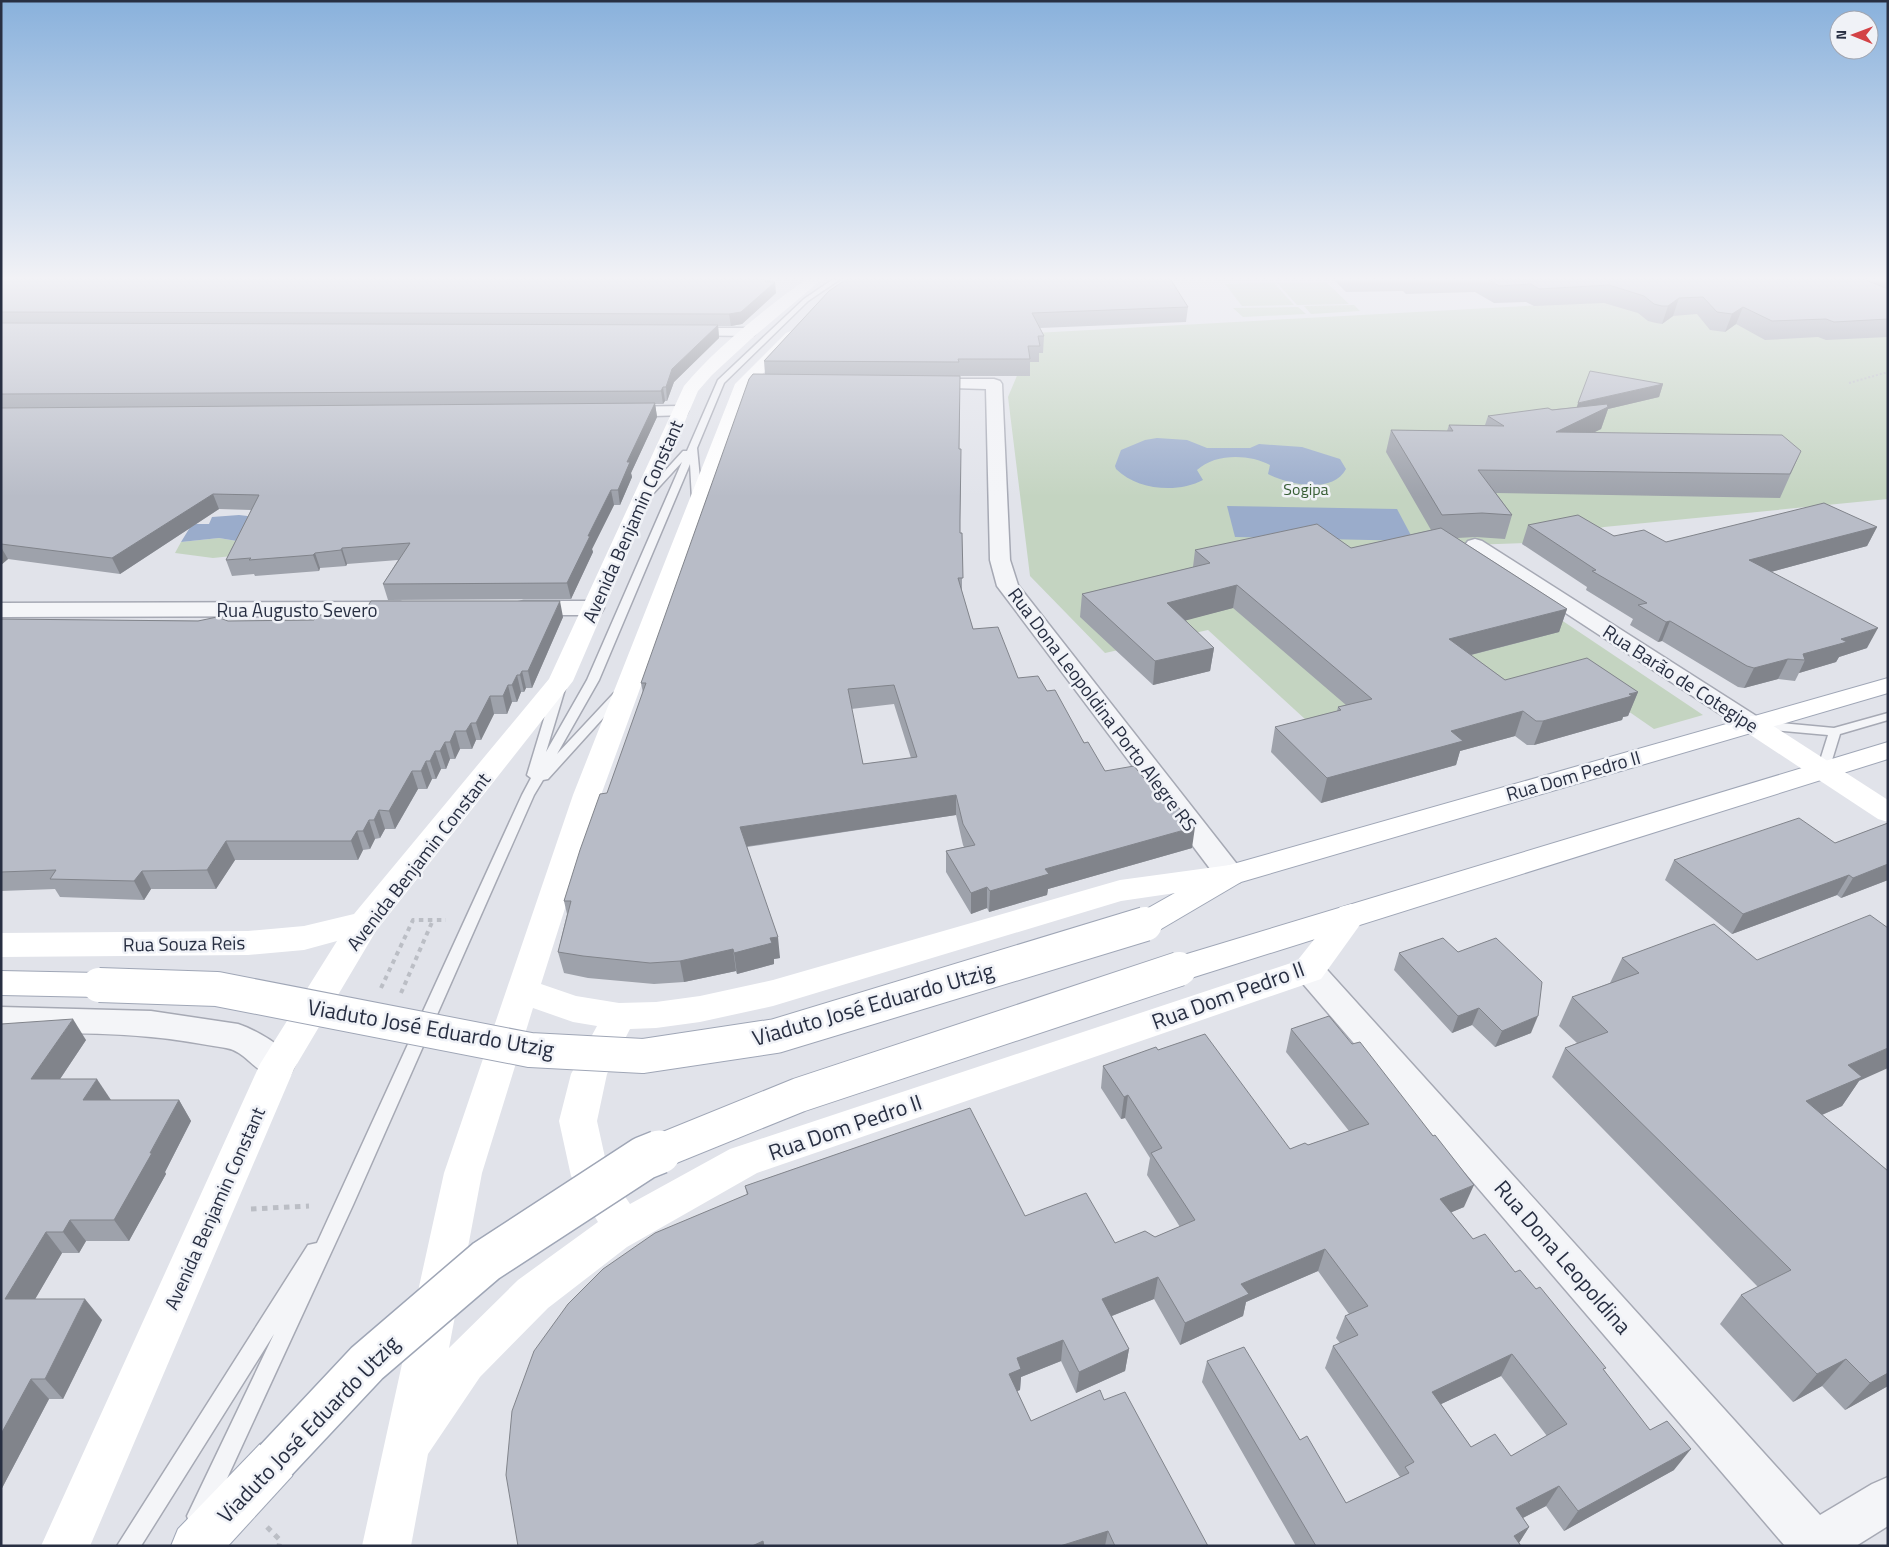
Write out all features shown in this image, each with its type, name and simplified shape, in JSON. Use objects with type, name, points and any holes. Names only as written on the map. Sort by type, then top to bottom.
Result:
[{"type":"main road","name":"Avenida Benjamin Constant","points":[[65,1546],[278,1064],[365,923],[561,681],[690,390],[700,377],[727,352]]},
{"type":"main road","points":[[386,1546],[463,1173],[522,990],[587,795],[744,384],[775,352]]},
{"type":"main road","name":"Rua Dom Pedro II","points":[[522,990],[573,1009],[619,1016],[656,1015],[700,1009],[773,993],[1120,890],[1230,875],[1888,685]]},
{"type":"main road","name":"Rua Barão de Cotegipe","points":[[1752,724],[1888,813]]},
{"type":"main road","name":"Rua Dom Pedro II","points":[[1179,970],[1351,915],[1888,750]]},
{"type":"main road","name":"Rua Dom Pedro II","points":[[1145,924],[1230,875]]},
{"type":"main road","name":"Rua Dom Pedro II","points":[[405,1448],[465,1362],[532,1294],[613,1234],[744,1161],[1309,970],[1351,915]]},
{"type":"main road","name":"Rua Souza Reis","points":[[1,945],[248,943],[304,938],[365,923]]},
{"type":"main road","name":"Viaduto José Eduardo Utzig","points":[[1,983],[217,989],[530,1050],[643,1056],[776,1036],[1145,924]]},
{"type":"main road","name":"Viaduto José Eduardo Utzig","points":[[195,1546],[374,1356],[486,1261],[644,1158],[799,1094],[1179,970]]},
{"type":"main road","points":[[619,1016],[588,1074],[578,1121],[590,1176],[624,1229]]},
{"type":"street","points":[[744,384],[763,384]]},
{"type":"street","name":"Rua Dona Leopoldina Porto Alegre RS","points":[[907,384],[994,384],[1000,560],[1008,586],[1230,875]]},
{"type":"street","points":[[610,412],[680,411]]},
{"type":"street","name":"Rua Barão de Cotegipe","points":[[1474,545],[1752,724]]},
{"type":"street","points":[[506,608],[593,608]]},
{"type":"street","name":"Rua Augusto Severo","points":[[1,610],[418,609]]},
{"type":"street","name":"Rua Dona Leopoldina","points":[[1309,970],[1814,1545]]},
{"type":"street","points":[[1,1020],[152,1024],[238,1037],[278,1064]]},
{"type":"street","points":[[1814,1545],[1888,1500]]},
{"type":"lane","points":[[184,1546],[344,1205],[528,794],[593,680],[721,382],[752,352]]},
{"type":"lane","points":[[639,503],[692,446]]},
{"type":"lane","points":[[692,446],[698,504]]},
{"type":"lane","points":[[528,794],[561,681]]},
{"type":"lane","points":[[528,794],[630,682]]},
{"type":"lane","points":[[1752,724],[1836,732],[1888,716]]},
{"type":"lane","points":[[1823,770],[1836,732]]},
{"type":"lane","points":[[128,1546],[344,1205]]},
{"type":"path","points":[[1849,382],[1888,372]]},
{"type":"path","points":[[380,990],[413,920],[455,920]]},
{"type":"path","points":[[400,995],[433,920]]},
{"type":"path","points":[[250,1209],[309,1206]]},
{"type":"path","points":[[262,1522],[280,1540],[279,1546]]},
{"type":"green space","name":"Sogipa","points":[[1027,352],[1888,352],[1888,499],[1604,527],[1527,543],[1469,545],[1485,569],[1703,715],[1654,729],[1563,666],[1318,731],[1208,630],[1105,653],[1030,576],[1008,397]]},
{"type":"green space","points":[[219,538],[243,542],[242,555],[213,558],[175,553],[181,542]]},
{"type":"water","points":[[1157,438],[1187,440],[1207,448],[1250,448],[1259,444],[1302,447],[1340,459],[1346,469],[1340,477],[1331,482],[1310,485],[1298,484],[1268,474],[1270,465],[1262,461],[1243,457],[1223,458],[1204,464],[1197,470],[1203,480],[1182,487],[1159,488],[1136,482],[1116,469],[1115,466],[1121,450],[1145,440]]},
{"type":"water","points":[[1227,506],[1397,509],[1414,541],[1235,537]]},
{"type":"water","points":[[239,515],[264,518],[243,542],[219,538],[181,542],[192,524],[209,524],[212,517]]},
{"type":"building","points":[[1,352],[690,352],[672,369],[666,387],[663,387],[661,391],[1,394]]},
{"type":"building","points":[[772,352],[1029,352],[1030,359],[958,359],[959,362],[764,361]]},
{"type":"building","points":[[1590,371],[1663,384],[1578,403]]},
{"type":"building","points":[[753,374],[960,376],[960,533],[962,533],[963,578],[958,578],[973,629],[998,627],[1018,678],[1038,676],[1047,691],[1055,690],[1084,743],[1088,742],[1105,771],[1134,766],[1153,789],[1158,787],[1167,798],[1170,797],[1195,827],[1045,869],[1049,874],[990,891],[987,887],[971,893],[946,851],[975,845],[963,824],[956,795],[740,827],[778,937],[770,938],[772,943],[734,953],[733,949],[680,961],[650,963],[558,952],[571,901],[564,901],[580,850],[600,794],[607,793],[646,683],[641,683],[749,379]],"holes":[[[894,685],[917,757],[863,764],[848,689]]]},
{"type":"building","points":[[655,403],[627,462],[630,462],[618,490],[611,490],[567,583],[383,584],[410,543],[342,548],[341,550],[315,553],[313,555],[226,560],[259,495],[213,494],[112,558],[1,544],[1,408]]},
{"type":"building","points":[[1607,404],[1608,407],[1556,432],[1782,435],[1801,451],[1790,474],[1478,470],[1512,515],[1482,513],[1442,515],[1391,430],[1453,431],[1449,425],[1504,426],[1488,416],[1548,408],[1552,410]]},
{"type":"building","points":[[1824,503],[1877,527],[1749,560],[1878,628],[1841,639],[1847,642],[1803,654],[1805,660],[1788,659],[1754,668],[1747,666],[1670,621],[1666,622],[1638,605],[1647,603],[1592,571],[1596,570],[1528,525],[1578,515],[1614,536],[1644,530],[1666,542]]},
{"type":"building","points":[[1317,524],[1351,548],[1441,528],[1567,609],[1449,639],[1505,680],[1587,658],[1638,692],[1629,694],[1632,696],[1543,721],[1536,721],[1523,711],[1451,731],[1463,741],[1327,778],[1275,727],[1341,710],[1338,707],[1372,699],[1237,585],[1167,603],[1214,648],[1155,661],[1082,594],[1210,563],[1195,550]]},
{"type":"building","points":[[371,601],[560,601],[528,671],[522,671],[520,675],[517,675],[512,685],[508,685],[503,696],[490,696],[476,723],[471,723],[466,731],[455,731],[450,742],[445,742],[440,751],[435,751],[430,761],[426,761],[421,771],[412,771],[389,811],[379,810],[374,820],[369,820],[363,831],[357,831],[351,841],[226,841],[207,870],[142,871],[134,881],[50,879],[56,870],[1,872],[1,619],[198,621],[217,617],[228,621],[314,620],[318,615],[362,615]]},
{"type":"building","points":[[1799,818],[1835,843],[1888,823],[1888,864],[1853,878],[1849,875],[1743,914],[1674,860]]},
{"type":"building","points":[[1870,915],[1888,928],[1888,1048],[1848,1065],[1862,1077],[1806,1101],[1888,1171],[1888,1373],[1870,1383],[1846,1359],[1817,1374],[1741,1295],[1791,1270],[1565,1048],[1608,1032],[1572,997],[1639,973],[1622,958],[1714,924],[1757,960]]},
{"type":"building","points":[[1443,938],[1458,952],[1496,938],[1542,982],[1538,1016],[1502,1031],[1479,1008],[1458,1016],[1399,953]]},
{"type":"building","points":[[1329,1016],[1352,1044],[1360,1042],[1433,1136],[1435,1135],[1474,1185],[1440,1199],[1473,1239],[1485,1234],[1515,1272],[1520,1270],[1536,1289],[1540,1287],[1606,1368],[1603,1369],[1650,1430],[1667,1421],[1691,1449],[1578,1511],[1559,1486],[1516,1508],[1529,1527],[1514,1536],[1521,1546],[1316,1546],[1207,1361],[1244,1347],[1300,1440],[1307,1436],[1346,1503],[1409,1473],[1405,1467],[1414,1462],[1333,1346],[1358,1335],[1345,1316],[1368,1306],[1325,1249],[1241,1284],[1249,1294],[1185,1323],[1158,1277],[1102,1299],[1129,1349],[1079,1372],[1063,1340],[1017,1358],[1021,1369],[1009,1374],[1031,1421],[1100,1390],[1104,1400],[1125,1392],[1208,1546],[1115,1546],[1108,1531],[1060,1546],[764,1546],[763,1541],[752,1546],[518,1546],[506,1475],[512,1411],[534,1351],[568,1304],[603,1269],[655,1233],[748,1194],[745,1186],[970,1108],[1025,1216],[1086,1193],[1115,1243],[1145,1231],[1155,1237],[1195,1220],[1151,1153],[1162,1148],[1128,1095],[1124,1097],[1103,1066],[1156,1047],[1158,1050],[1205,1034],[1290,1149],[1305,1143],[1308,1145],[1369,1124],[1291,1029]],"holes":[[[1512,1354],[1567,1424],[1511,1456],[1495,1434],[1471,1447],[1432,1392]]]},
{"type":"building","points":[[73,1019],[31,1079],[97,1079],[83,1100],[179,1100],[150,1153],[152,1153],[114,1220],[70,1220],[63,1232],[46,1232],[5,1299],[85,1299],[45,1379],[31,1379],[1,1434],[1,1024]]}]
